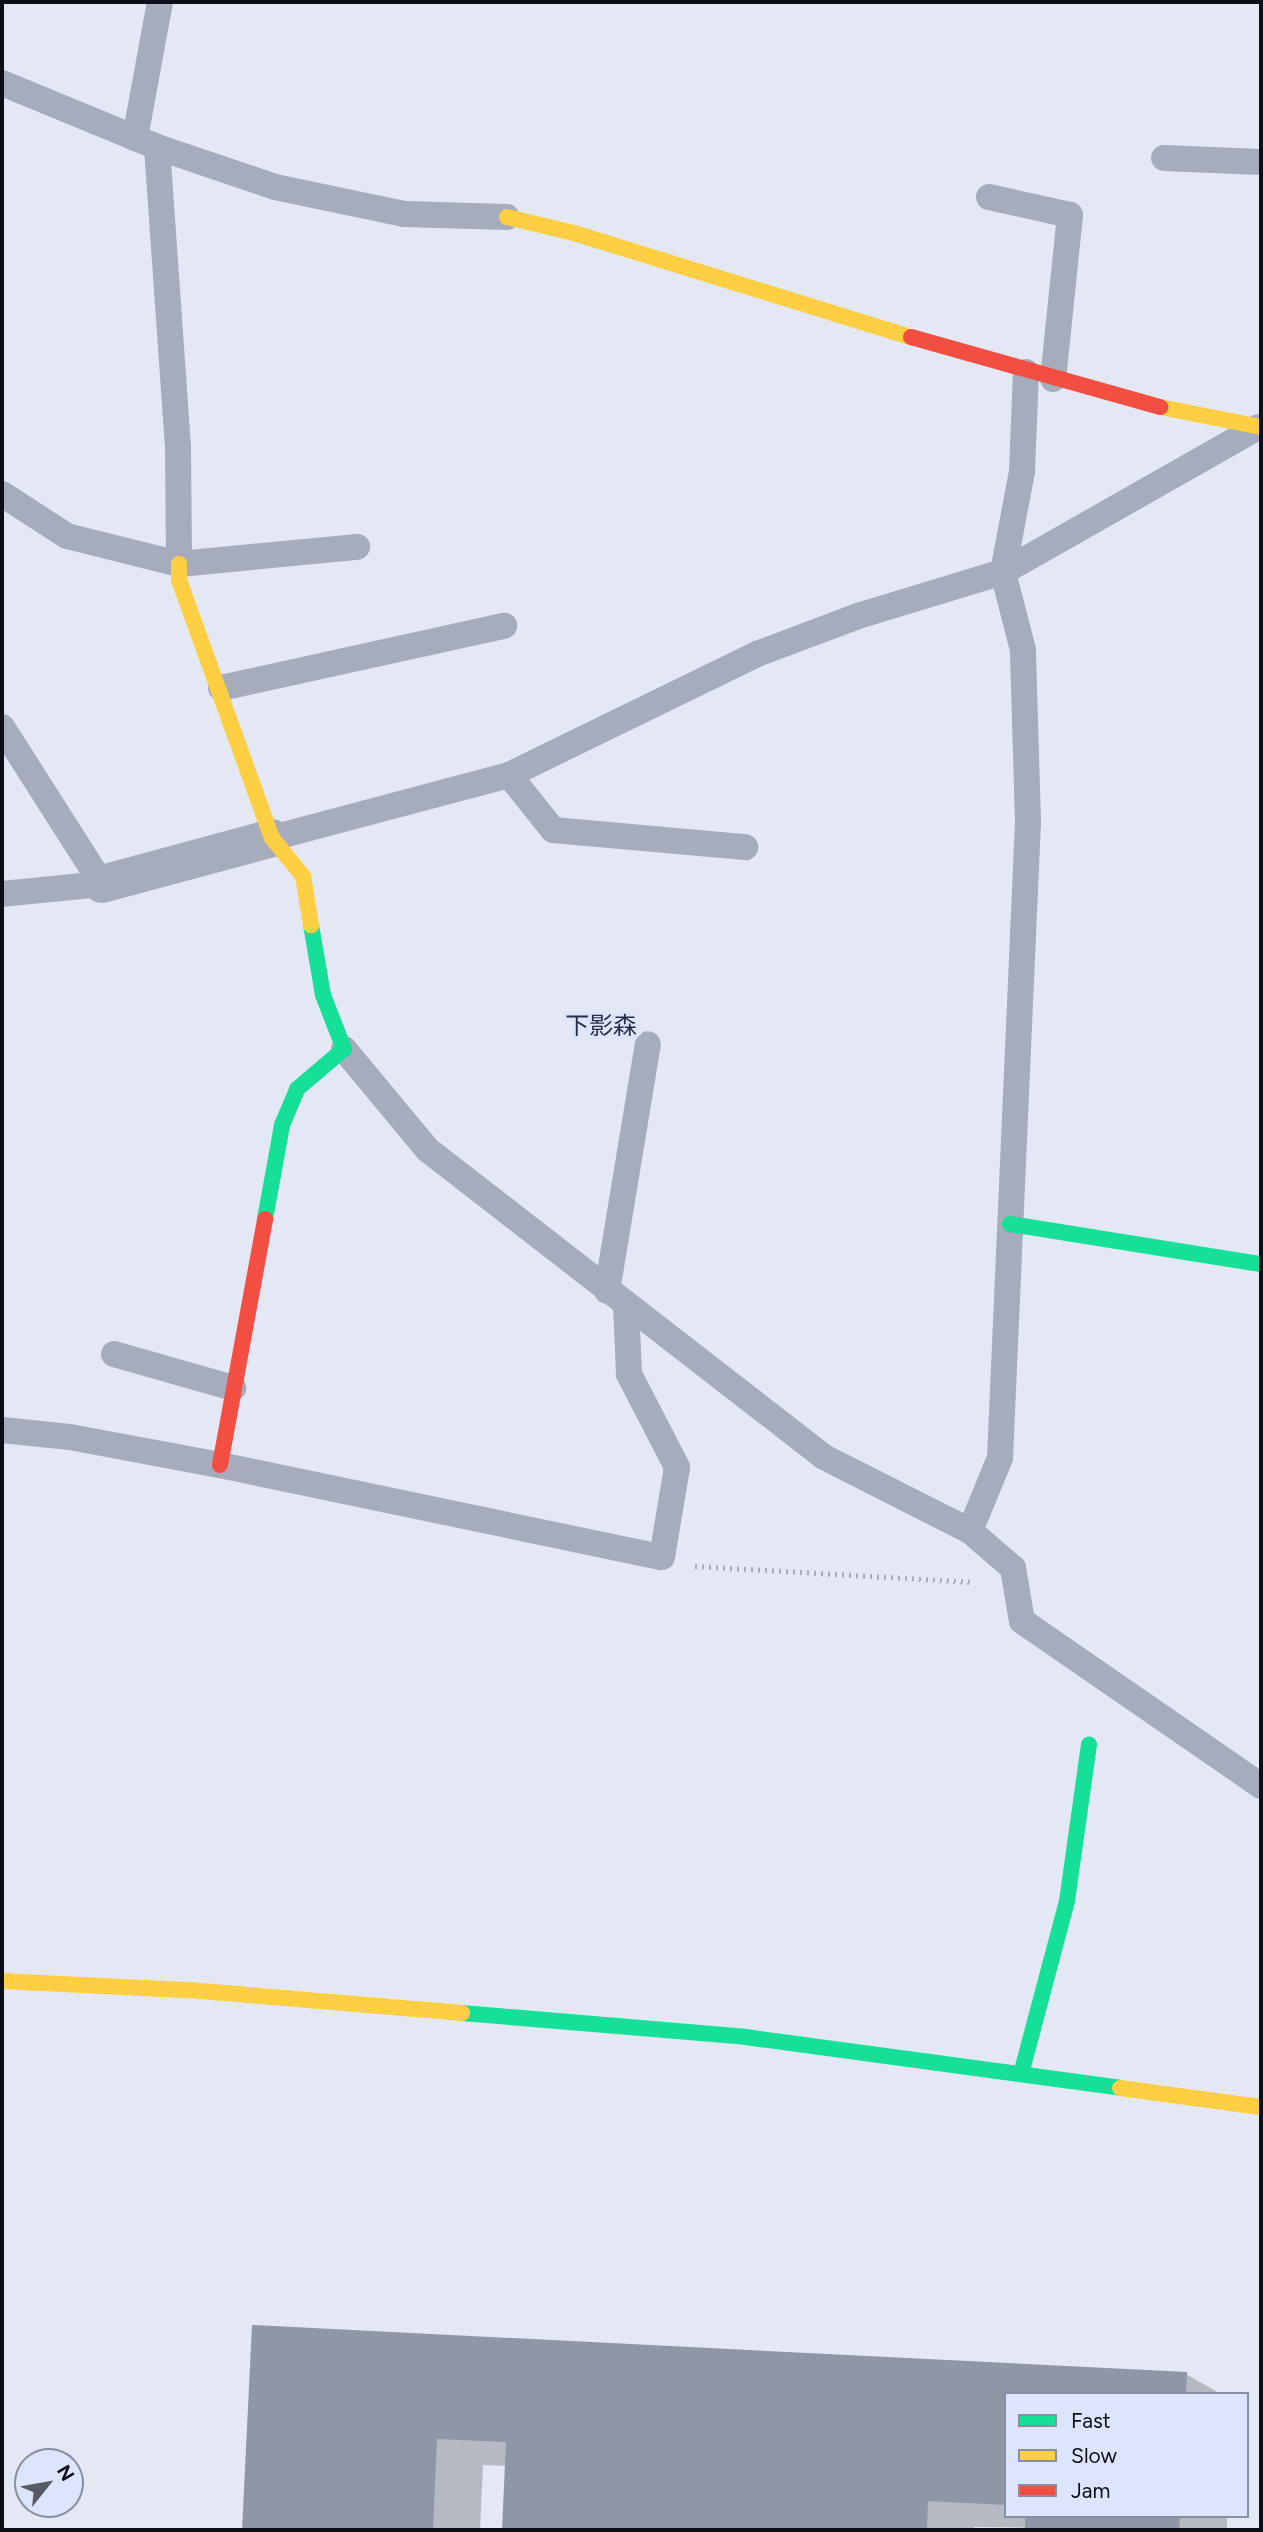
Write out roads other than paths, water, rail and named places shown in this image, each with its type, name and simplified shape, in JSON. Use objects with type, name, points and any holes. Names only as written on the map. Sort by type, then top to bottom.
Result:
[{"type":"street","points":[[507,217],[574,233],[1026,372],[1210,420],[1260,427]]},
{"type":"street","points":[[179,564],[180,580],[221,688],[272,838],[303,876],[323,995],[344,1049],[297,1089],[282,1125],[220,1465]]},
{"type":"street","points":[[102,884],[272,838]]},
{"type":"street","points":[[1010,1224],[1261,1264]]},
{"type":"street","points":[[1021,2074],[1067,1901],[1090,1745]]},
{"type":"street","points":[[2,1980],[189,1990],[745,2037],[1261,2107]]},
{"type":"lane","points":[[160,2],[146,143],[178,447],[179,564]]},
{"type":"lane","points":[[2,83],[146,143],[275,187],[404,214],[507,217]]},
{"type":"lane","points":[[1164,158],[1261,162]]},
{"type":"lane","points":[[989,197],[1070,215],[1053,379]]},
{"type":"lane","points":[[970,1531],[1000,1458],[1028,822],[1023,650],[1003,572],[1022,471],[1026,372]]},
{"type":"lane","points":[[272,838],[509,775],[757,654],[858,617],[1003,572],[1260,427]]},
{"type":"lane","points":[[2,494],[66,536],[179,564],[357,547]]},
{"type":"lane","points":[[221,688],[504,626]]},
{"type":"lane","points":[[2,727],[102,884],[2,894]]},
{"type":"lane","points":[[509,775],[553,830],[745,847]]},
{"type":"lane","points":[[2,1430],[70,1437],[220,1465],[662,1557],[677,1467],[629,1374],[617,1298],[648,1044]]},
{"type":"lane","points":[[344,1049],[428,1150],[824,1457],[970,1531],[1013,1568],[1021,1621],[1261,1786]]},
{"type":"lane","points":[[114,1354],[233,1388]]},
{"type":"district","name":"下影森","points":[[601,1026]]}]
